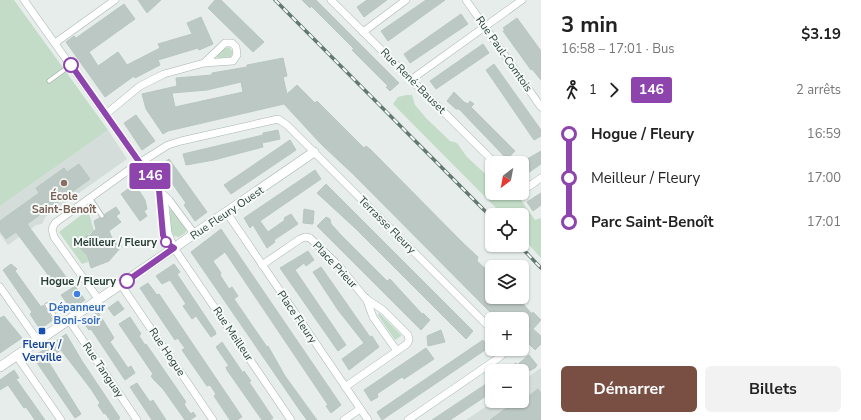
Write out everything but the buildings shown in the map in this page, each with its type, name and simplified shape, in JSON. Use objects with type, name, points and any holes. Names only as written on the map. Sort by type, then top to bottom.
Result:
[{"type":"street","name":"Rue Meilleur","points":[[24,0],[159,190],[169,200],[194,235]]},
{"type":"street","points":[[54,43],[115,0]]},
{"type":"street","name":"Rue René-Bauset","points":[[331,0],[488,156]]},
{"type":"street","points":[[363,32],[406,0]]},
{"type":"street","name":"Rue Paul-Comtois","points":[[466,0],[541,107]]},
{"type":"street","points":[[412,80],[522,0]]},
{"type":"street","points":[[106,114],[143,84],[170,72],[204,63]]},
{"type":"street","name":"Terrasse Fleury","points":[[140,163],[176,142],[272,119],[281,119],[485,323]]},
{"type":"street","name":"Rue Fleury Ouest","points":[[0,367],[314,152]]},
{"type":"street","points":[[99,300],[55,239],[52,228],[56,222],[140,163]]},
{"type":"street","points":[[529,186],[541,178]]},
{"type":"street","name":"Rue Meilleur","points":[[159,190],[165,205],[168,233],[174,248],[291,420]]},
{"type":"street","name":"Place Fleury","points":[[227,213],[368,420]]},
{"type":"street","name":"Place Prieur","points":[[262,265],[300,239],[309,238],[340,267],[365,298],[373,317],[397,351]]},
{"type":"street","name":"Rue Hogue","points":[[121,285],[213,420]]},
{"type":"street","points":[[0,287],[38,341]]},
{"type":"street","name":"Place Prieur","points":[[345,387],[409,342],[408,335],[383,310],[365,298]]},
{"type":"street","name":"Rue Tanguay","points":[[69,320],[137,420]]},
{"type":"street","points":[[16,355],[61,420]]},
{"type":"street","points":[[408,420],[501,356]]},
{"type":"street","points":[[344,420],[360,409]]},
{"type":"lane","points":[[49,81],[71,65]]},
{"type":"lane","points":[[90,198],[102,216]]},
{"type":"lane","points":[[47,305],[61,325]]},
{"type":"shaded area","name":"École Saint-Benoît","points":[[108,130],[127,159],[45,217],[42,224],[36,225],[8,245],[0,234],[0,206]]},
{"type":"shaded area","points":[[541,368],[541,420],[466,420],[485,407],[529,408],[529,376]]},
{"type":"green space","points":[[0,0],[14,0],[108,130],[0,206]]},
{"type":"green space","points":[[229,47],[233,52],[231,57],[217,58],[217,55],[225,48]]},
{"type":"green space","points":[[412,95],[415,105],[426,118],[450,141],[457,143],[467,157],[485,174],[485,197],[393,104],[398,97]]},
{"type":"green space","points":[[488,200],[521,200],[527,208],[496,208]]},
{"type":"green space","points":[[173,209],[187,229],[185,233],[179,237],[174,236],[171,229],[169,211]]},
{"type":"green space","points":[[88,210],[94,231],[86,236],[86,241],[80,248],[87,255],[88,262],[82,264],[59,232]]},
{"type":"green space","points":[[529,211],[535,220],[541,218],[541,258],[529,245]]},
{"type":"green space","points":[[379,313],[401,336],[395,340],[378,315]]},
{"type":"railway","points":[[275,0],[485,211]]},
{"type":"railway","points":[[526,252],[541,268]]},
{"type":"bus line","name":"146","points":[[71,65],[159,190],[163,235],[166,243],[174,248],[127,281]]},
{"type":"place","name":"École Saint-Benoît","points":[[64,183]]},
{"type":"place","name":"Meilleur / Fleury","points":[[166,242]]},
{"type":"place","name":"Hogue / Fleury","points":[[127,281]]},
{"type":"place","name":"Dépanneur Boni-soir","points":[[77,294]]},
{"type":"place","name":"Fleury / Verville","points":[[42,331]]}]
